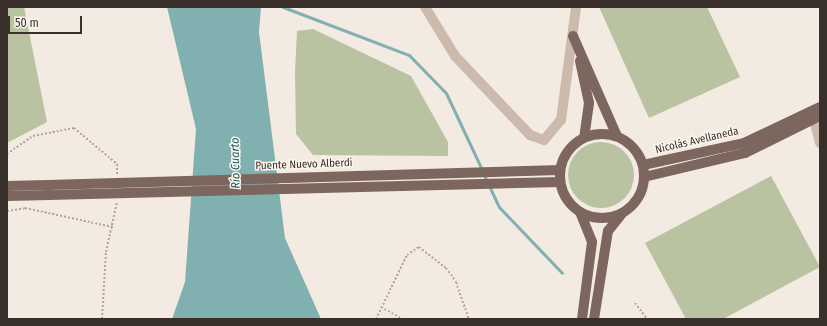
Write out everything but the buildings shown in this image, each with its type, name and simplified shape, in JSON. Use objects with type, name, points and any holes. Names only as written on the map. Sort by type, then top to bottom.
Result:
[{"type":"main road","points":[[573,36],[617,136]]},
{"type":"main road","points":[[573,36],[589,103],[584,138]]},
{"type":"main road","name":"Nicolás Avellaneda","points":[[643,165],[744,143],[820,107]]},
{"type":"main road","name":"Nicolás Avellaneda","points":[[644,177],[745,153],[817,118]]},
{"type":"main road","points":[[594,319],[608,231],[627,210],[636,200],[644,177],[643,165],[634,148],[617,136],[595,134],[584,138],[572,146],[560,170],[560,182],[570,204],[580,212],[607,217],[627,210]]},
{"type":"main road","name":"Puente Nuevo Alberdi","points":[[7,186],[560,170]]},
{"type":"main road","points":[[7,196],[560,182]]},
{"type":"main road","points":[[580,212],[592,242],[582,319]]},
{"type":"street","points":[[425,7],[455,56],[530,135],[544,140],[561,120],[576,7]]},
{"type":"street","points":[[817,118],[820,143]]},
{"type":"path","points":[[7,211],[25,208],[113,227]]},
{"type":"path","points":[[376,319],[407,255],[419,247],[446,268],[456,282],[469,319]]},
{"type":"path","points":[[635,303],[647,319]]},
{"type":"path","points":[[381,308],[403,319]]},
{"type":"green space","points":[[7,7],[24,7],[47,122],[7,143]]},
{"type":"green space","points":[[599,7],[707,7],[740,77],[649,118]]},
{"type":"green space","points":[[313,29],[411,76],[448,142],[448,156],[313,155],[296,134],[295,72],[297,31]]},
{"type":"green space","points":[[595,142],[607,142],[619,147],[629,157],[634,169],[632,188],[619,203],[607,208],[595,208],[583,203],[573,193],[568,181],[568,169],[573,157],[583,147]]},
{"type":"green space","points":[[771,176],[820,267],[723,319],[686,319],[645,243]]},
{"type":"water","name":"Río Cuarto","points":[[167,7],[261,7],[259,32],[285,238],[321,319],[172,319],[185,282],[196,129]]},
{"type":"waterway","points":[[283,7],[409,55],[446,93],[482,170]]},
{"type":"waterway","points":[[484,175],[499,207],[562,273]]}]
